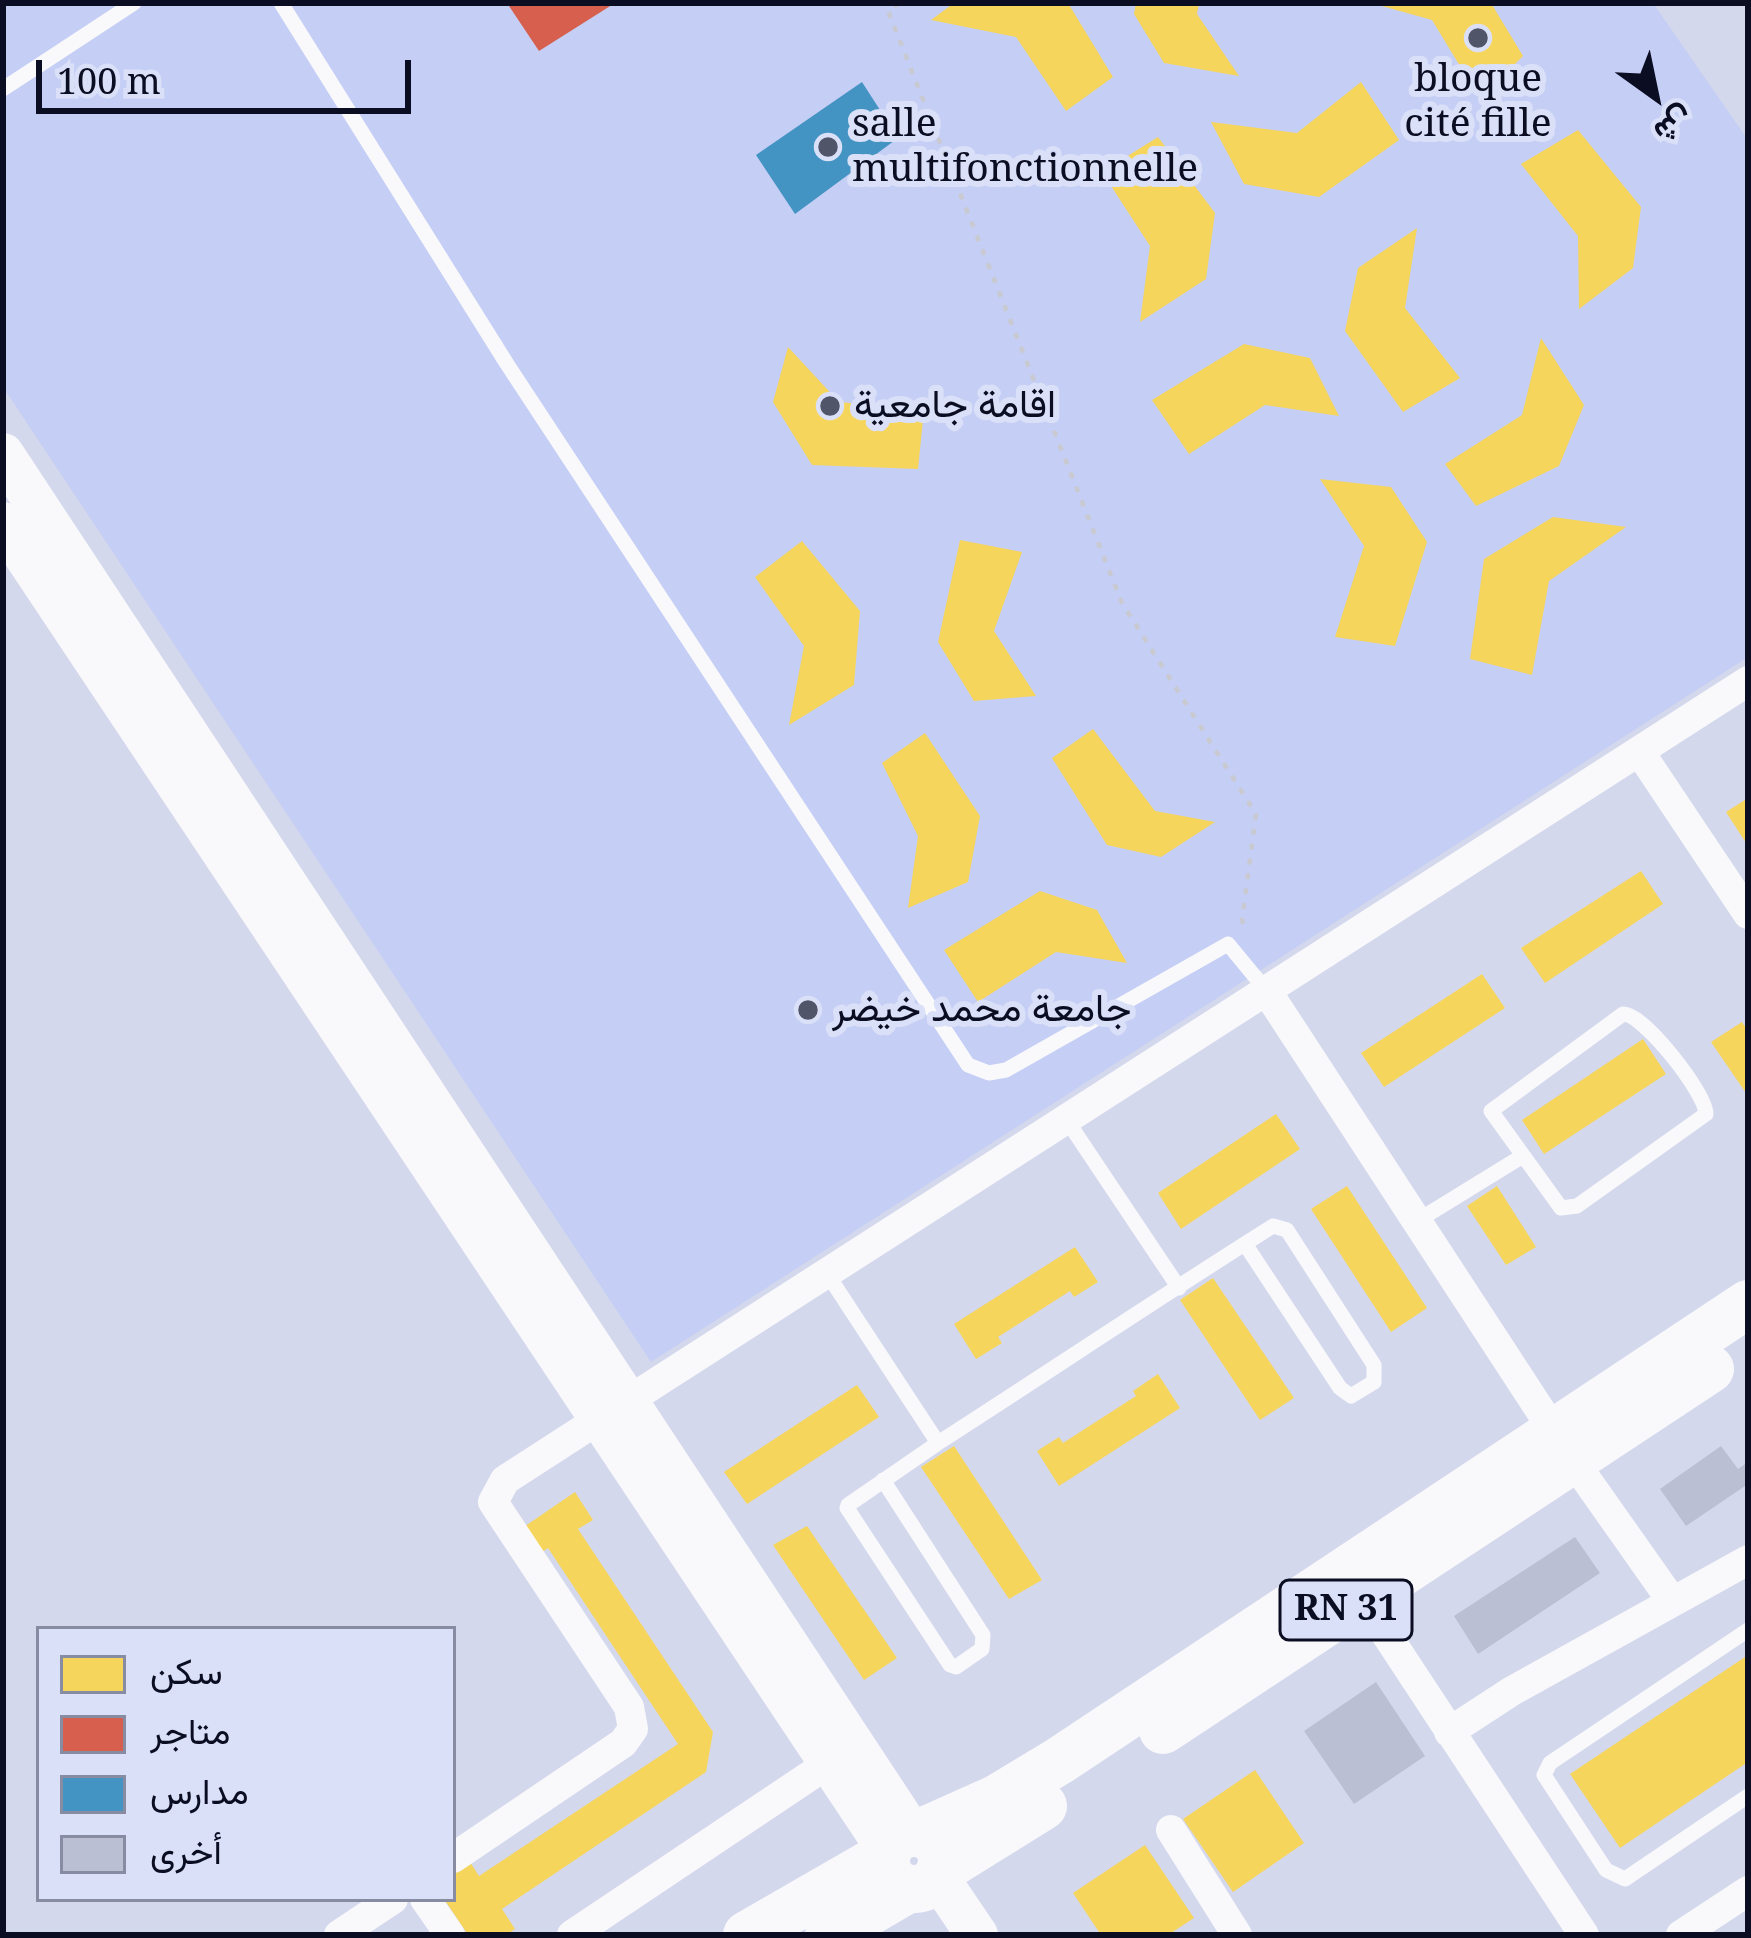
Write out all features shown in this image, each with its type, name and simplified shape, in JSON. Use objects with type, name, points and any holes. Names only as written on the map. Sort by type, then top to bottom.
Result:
[{"type":"main road","points":[[3,454],[613,1410],[829,1763],[977,1935]]},
{"type":"main road","points":[[3,523],[613,1410],[913,1862],[948,1935]]},
{"type":"main road","points":[[747,1935],[913,1862],[996,1799],[1564,1447],[1748,1304]]},
{"type":"main road","name":"RN 31","points":[[829,1935],[913,1862],[1363,1599],[1564,1447],[1748,1343]]},
{"type":"street","points":[[456,1856],[623,1744],[633,1729],[629,1707],[493,1502],[505,1480],[1748,681]]},
{"type":"street","points":[[1639,751],[1748,914]]},
{"type":"street","points":[[1266,990],[1564,1447],[1672,1601]]},
{"type":"street","points":[[1449,1732],[1748,1560]]},
{"type":"street","points":[[1363,1599],[1584,1935]]},
{"type":"street","points":[[572,1935],[829,1763]]},
{"type":"street","points":[[1171,1830],[1238,1935]]},
{"type":"street","points":[[1681,1935],[1745,1901]]},
{"type":"street","points":[[339,1935],[388,1902]]},
{"type":"street","points":[[427,1902],[449,1935]]},
{"type":"lane","points":[[3,89],[134,3]]},
{"type":"lane","points":[[281,3],[508,364],[968,1065],[989,1073],[1006,1070],[1228,944],[1266,990]]},
{"type":"lane","points":[[1623,1014],[1641,1020],[1707,1106],[1698,1121],[1569,1210],[1553,1202],[1521,1157],[1494,1118],[1494,1106],[1623,1014]]},
{"type":"lane","points":[[1066,1119],[1179,1288]]},
{"type":"lane","points":[[1417,1222],[1521,1157]]},
{"type":"lane","points":[[884,1480],[983,1635],[982,1649],[956,1667],[950,1665],[847,1508],[884,1480],[938,1443],[1179,1288],[1245,1244],[1273,1226],[1287,1230],[1373,1365],[1374,1382],[1351,1396],[1340,1388],[1245,1244]]},
{"type":"lane","points":[[826,1272],[938,1443]]},
{"type":"lane","points":[[1748,1630],[1550,1763],[1544,1775],[1606,1870],[1625,1879],[1748,1796]]},
{"type":"path","points":[[899,3],[888,11],[1122,603],[1256,814],[1242,920],[1248,938]]},
{"type":"shaded area","name":"جامعة محمد خيضر","points":[[3,3],[1653,3],[1748,140],[1748,657],[651,1362],[3,387]]},
{"type":"building: سكن","points":[[954,3],[1068,3],[1113,77],[1066,111],[1016,37],[931,20]]},
{"type":"building: سكن","points":[[1136,3],[1199,3],[1197,14],[1239,76],[1164,63],[1134,14]]},
{"type":"building: سكن","name":"bloque cité fille","points":[[1371,3],[1491,3],[1523,56],[1480,99],[1432,20]]},
{"type":"building: سكن","points":[[1361,82],[1399,140],[1319,197],[1244,184],[1211,122],[1297,133]]},
{"type":"building: سكن","points":[[1578,130],[1641,207],[1633,268],[1579,309],[1578,236],[1521,164]]},
{"type":"building: سكن","points":[[1158,137],[1215,213],[1206,279],[1140,322],[1150,246],[1102,172]]},
{"type":"building: سكن","points":[[1417,228],[1405,308],[1460,378],[1403,412],[1345,331],[1358,268]]},
{"type":"building: سكن","points":[[1541,338],[1584,405],[1559,466],[1476,506],[1445,464],[1522,415]]},
{"type":"building: سكن","points":[[1244,344],[1310,358],[1339,416],[1265,405],[1189,454],[1152,400]]},
{"type":"building: سكن","name":"اقامة جامعية","points":[[788,347],[839,402],[924,410],[918,469],[812,465],[773,402]]},
{"type":"building: سكن","points":[[1320,479],[1391,487],[1427,542],[1395,646],[1335,637],[1364,546]]},
{"type":"building: سكن","points":[[1553,517],[1626,527],[1549,581],[1532,675],[1470,659],[1484,559]]},
{"type":"building: سكن","points":[[960,540],[1022,552],[994,631],[1036,696],[974,701],[938,642]]},
{"type":"building: سكن","points":[[802,541],[860,611],[854,685],[789,725],[804,646],[755,577]]},
{"type":"building: سكن","points":[[1093,729],[1155,811],[1215,822],[1161,857],[1107,845],[1052,758]]},
{"type":"building: سكن","points":[[925,733],[980,816],[968,882],[908,908],[918,836],[882,763]]},
{"type":"building: سكن","points":[[1748,798],[1748,846],[1726,812]]},
{"type":"building: سكن","points":[[1641,871],[1663,904],[1545,983],[1521,948]]},
{"type":"building: سكن","points":[[1040,891],[1097,910],[1127,963],[1056,952],[978,1002],[944,950]]},
{"type":"building: سكن","points":[[1482,974],[1505,1008],[1384,1087],[1361,1053]]},
{"type":"building: سكن","points":[[1742,1022],[1748,1031],[1748,1096],[1711,1042]]},
{"type":"building: سكن","points":[[1643,1039],[1666,1074],[1544,1154],[1522,1120]]},
{"type":"building: سكن","points":[[1276,1114],[1300,1149],[1181,1229],[1158,1193]]},
{"type":"building: سكن","points":[[1347,1186],[1427,1308],[1391,1332],[1311,1209]]},
{"type":"building: سكن","points":[[1497,1186],[1536,1247],[1506,1265],[1467,1206]]},
{"type":"building: سكن","points":[[1075,1247],[1098,1282],[1074,1297],[1070,1291],[998,1337],[1002,1343],[976,1359],[954,1324]]},
{"type":"building: سكن","points":[[1213,1278],[1294,1398],[1260,1420],[1180,1300]]},
{"type":"building: سكن","points":[[1158,1374],[1180,1408],[1059,1486],[1037,1451],[1059,1437],[1063,1443],[1136,1396],[1133,1391]]},
{"type":"building: سكن","points":[[857,1385],[879,1417],[747,1504],[724,1472]]},
{"type":"building: سكن","points":[[954,1446],[1042,1580],[1009,1599],[921,1467]]},
{"type":"building: سكن","points":[[575,1492],[593,1520],[578,1529],[713,1732],[706,1772],[502,1909],[515,1929],[506,1935],[468,1935],[446,1902],[456,1902],[456,1871],[470,1862],[479,1876],[678,1744],[548,1548],[532,1559],[515,1533]]},
{"type":"building: سكن","points":[[807,1526],[897,1658],[864,1680],[773,1545]]},
{"type":"building: سكن","points":[[1748,1655],[1748,1762],[1620,1848],[1570,1774]]},
{"type":"building: سكن","points":[[1255,1770],[1304,1843],[1233,1892],[1183,1819]]},
{"type":"building: سكن","points":[[1145,1845],[1194,1918],[1168,1935],[1101,1935],[1073,1893]]},
{"type":"building: متاجر","points":[[507,3],[615,3],[539,51]]},
{"type":"building: مدارس","name":"salle multifonctionnelle","points":[[862,82],[898,138],[795,214],[756,155]]},
{"type":"building: أخرى","points":[[1721,1446],[1738,1469],[1748,1462],[1748,1484],[1686,1526],[1660,1489]]},
{"type":"building: أخرى","points":[[1575,1537],[1600,1573],[1478,1654],[1454,1616]]},
{"type":"building: أخرى","points":[[1376,1682],[1425,1756],[1354,1804],[1304,1731]]},
{"type":"place","name":"bloque cité fille","points":[[1478,38]]},
{"type":"place","name":"salle multifonctionnelle","points":[[828,147]]},
{"type":"place","name":"اقامة جامعية","points":[[830,406]]},
{"type":"place","name":"جامعة محمد خيضر","points":[[808,1010]]}]
